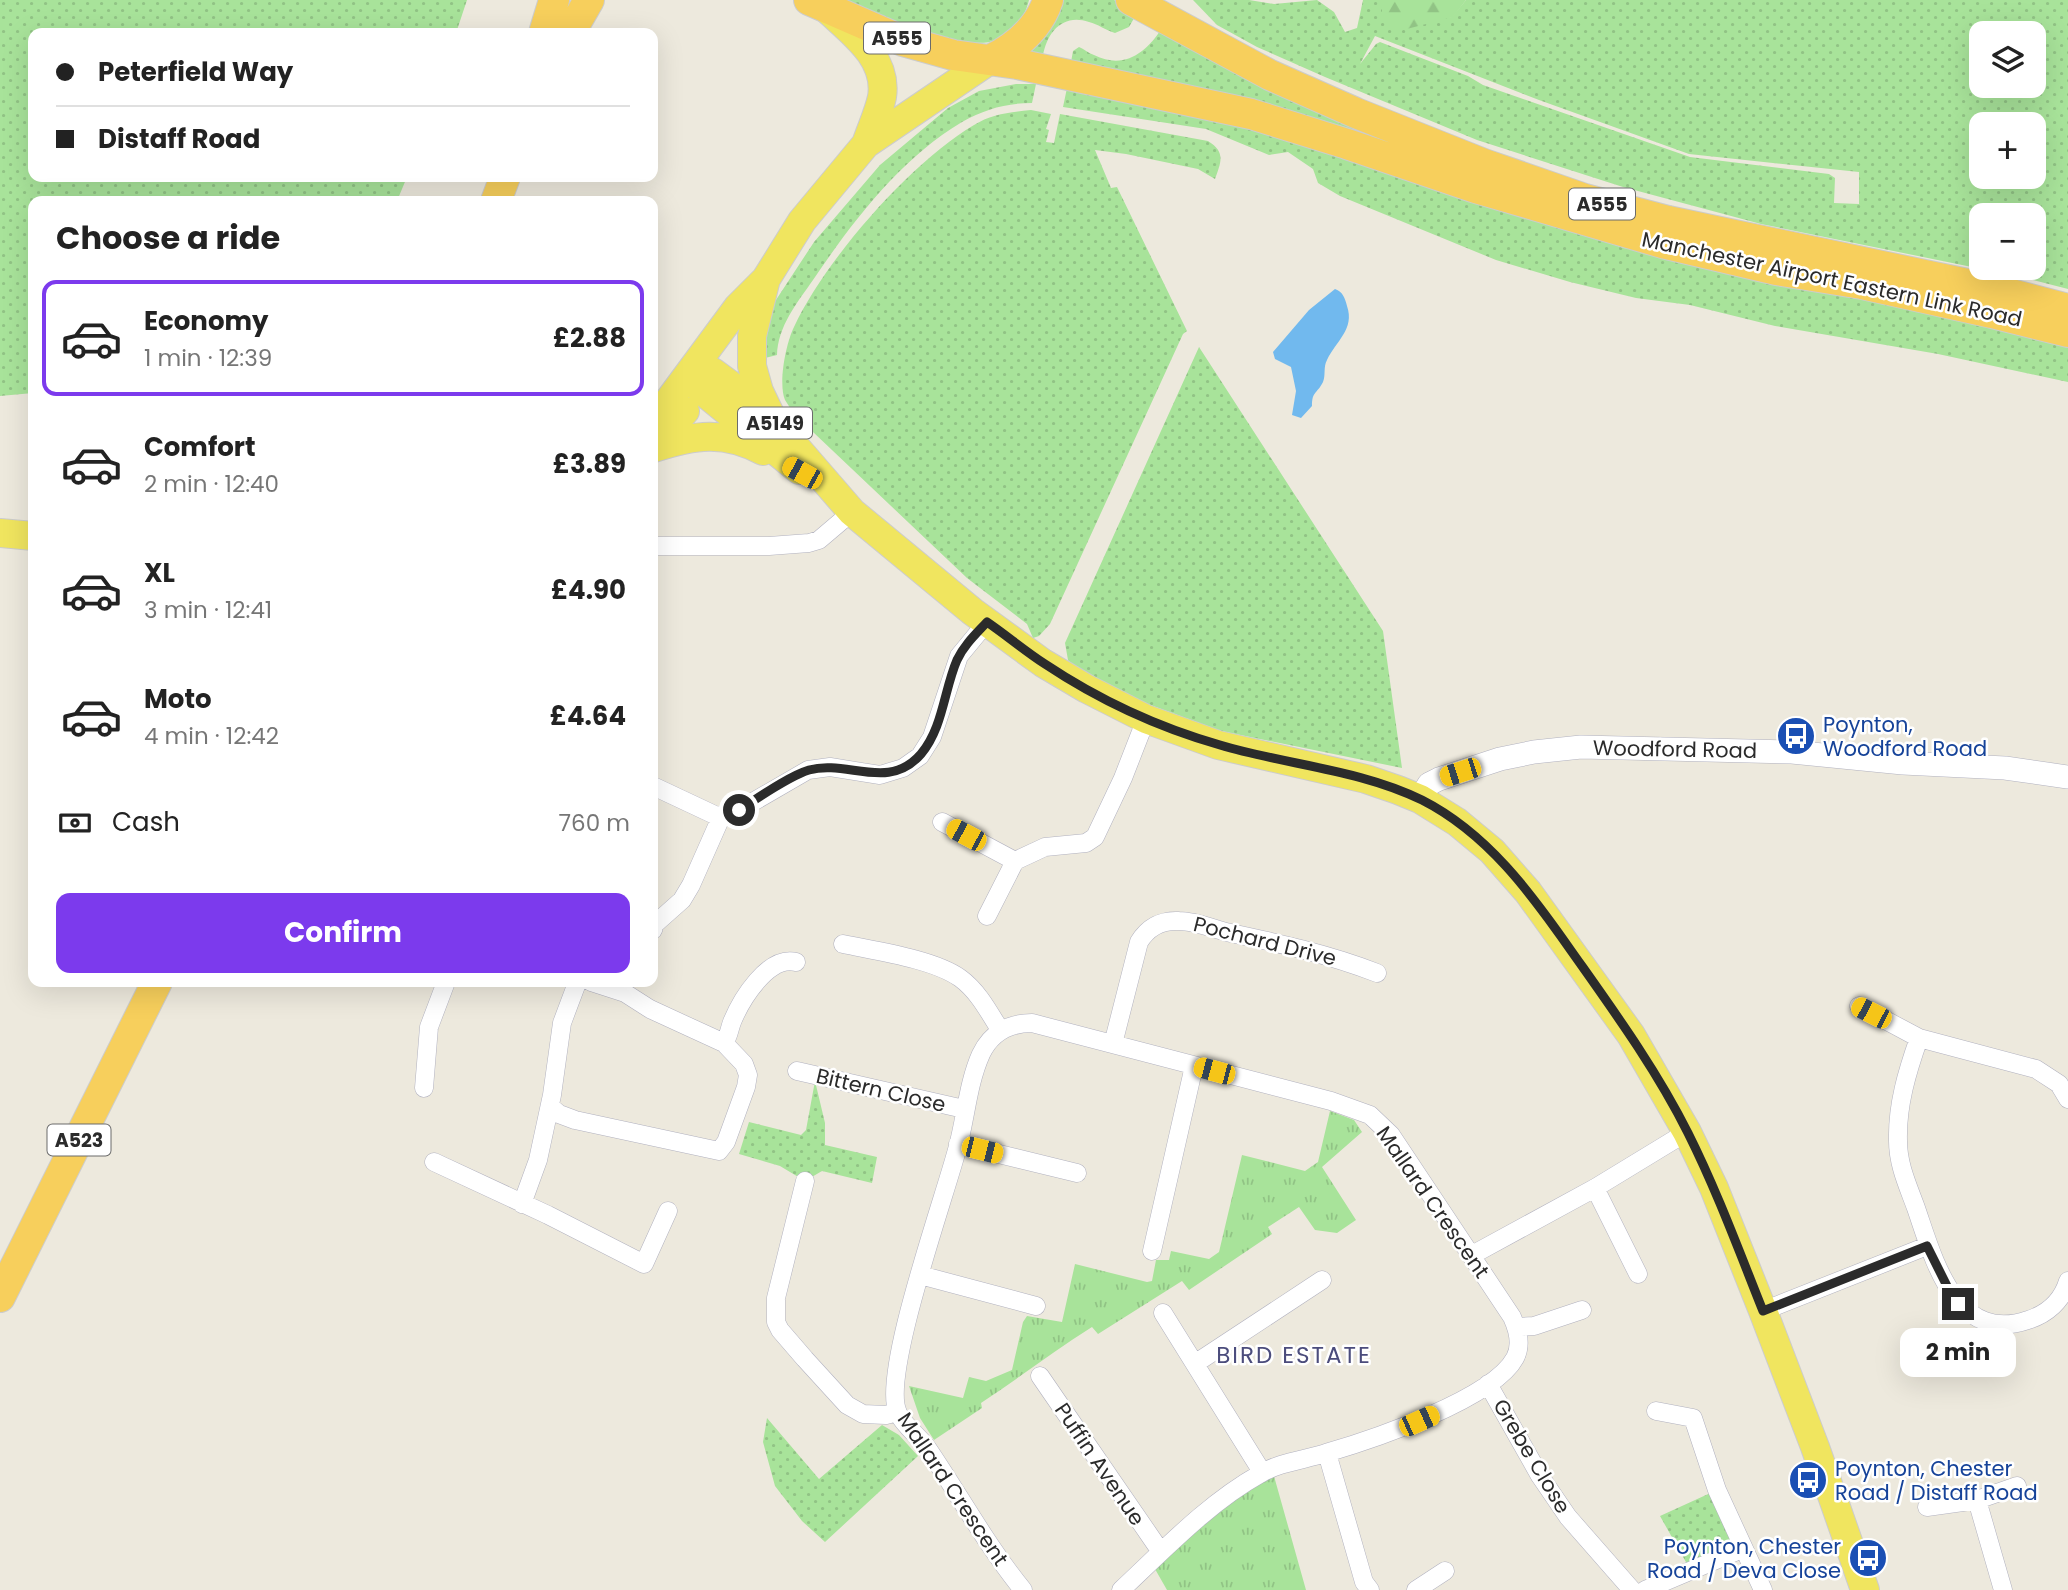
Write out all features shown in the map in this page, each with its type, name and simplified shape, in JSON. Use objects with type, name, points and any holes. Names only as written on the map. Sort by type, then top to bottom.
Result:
[{"type":"highway","points":[[546,28],[554,0]]},
{"type":"highway","points":[[573,28],[589,0]]},
{"type":"highway","points":[[990,60],[1008,50],[1035,26],[1048,0]]},
{"type":"highway","name":"Manchester Airport Eastern Link Road","points":[[1131,0],[1270,75],[1344,108],[1484,164],[1585,199],[2068,309]]},
{"type":"highway","name":"A555","points":[[818,5],[904,41],[953,55],[990,60]]},
{"type":"highway","name":"Manchester Airport Eastern Link Road","points":[[990,60],[1251,114],[1476,188],[1665,244],[1776,270],[1862,284],[2068,332]]},
{"type":"highway","name":"A523","points":[[0,1297],[155,987]]},
{"type":"main road","points":[[818,5],[863,42],[874,57],[881,74],[882,95],[866,144]]},
{"type":"main road","points":[[658,441],[741,328],[802,220],[866,144],[990,60]]},
{"type":"main road","points":[[764,291],[752,336],[751,366],[759,391],[775,423]]},
{"type":"main road","points":[[658,418],[702,378]]},
{"type":"main road","name":"A5149","points":[[702,378],[775,423],[846,506]]},
{"type":"main road","name":"A5149","points":[[702,378],[802,473],[987,622],[1043,663],[1117,706],[1218,745],[1366,779],[1420,799],[1457,822],[1492,851],[1528,892],[1631,1035],[1687,1132],[1714,1188],[1763,1311],[1815,1447],[1865,1590]]},
{"type":"main road","points":[[658,446],[693,436],[716,436],[750,444],[802,473]]},
{"type":"main road","points":[[0,533],[28,536]]},
{"type":"street","points":[[658,546],[769,546],[809,543],[819,540],[846,506]]},
{"type":"street","points":[[658,788],[719,817],[739,810],[808,770],[830,767],[880,775],[903,768],[920,756],[932,737],[956,662],[987,622]]},
{"type":"street","points":[[987,916],[1015,861],[1045,847],[1086,844],[1096,837],[1146,719]]},
{"type":"street","name":"Woodford Road","points":[[1420,799],[1429,784],[1500,759],[1581,747],[1792,752],[2006,768],[2068,777]]},
{"type":"street","points":[[658,921],[682,900],[691,885],[718,827],[719,817]]},
{"type":"street","points":[[942,822],[1015,861]]},
{"type":"street","name":"Pochard Drive","points":[[1113,1044],[1139,942],[1148,930],[1160,923],[1180,921],[1291,946],[1333,956],[1377,973]]},
{"type":"street","points":[[844,944],[926,963],[959,978],[981,1000],[1000,1030]]},
{"type":"street","points":[[724,1043],[752,987],[778,964],[787,960],[796,962]]},
{"type":"street","points":[[424,1088],[429,1027],[444,987]]},
{"type":"street","points":[[522,1204],[538,1160],[550,1106],[562,1023],[575,987]]},
{"type":"street","points":[[550,1106],[559,1114],[575,1120],[719,1151],[726,1142],[748,1075],[744,1064],[724,1043],[650,1009],[627,987]]},
{"type":"street","points":[[1858,1006],[1919,1038],[2036,1069],[2065,1086]]},
{"type":"street","name":"Mallard Crescent","points":[[1023,1590],[928,1450],[897,1412],[895,1387],[897,1363],[958,1144],[964,1109],[981,1053],[1000,1030],[1012,1024],[1031,1023],[1331,1101],[1370,1115],[1391,1135],[1517,1327]]},
{"type":"street","points":[[1919,1038],[1903,1087],[1898,1143],[1902,1170],[1927,1246],[1950,1292],[1958,1304],[1980,1318],[1994,1322],[2022,1322],[2040,1316],[2058,1301],[2068,1282]]},
{"type":"street","points":[[1152,1251],[1194,1066]]},
{"type":"street","name":"Bittern Close","points":[[797,1071],[964,1109]]},
{"type":"street","points":[[1472,1255],[1595,1188],[1687,1132]]},
{"type":"street","points":[[958,1144],[1077,1173]]},
{"type":"street","points":[[434,1162],[548,1215],[644,1264],[667,1211]]},
{"type":"street","points":[[805,1181],[776,1298],[776,1322],[780,1330],[847,1405],[863,1414],[887,1415],[897,1412]]},
{"type":"street","points":[[1595,1188],[1638,1274]]},
{"type":"street","points":[[1763,1311],[1927,1246]]},
{"type":"street","points":[[920,1275],[1036,1306]]},
{"type":"street","points":[[1196,1363],[1322,1280]]},
{"type":"street","points":[[1121,1590],[1226,1496],[1262,1472],[1327,1453],[1449,1408],[1488,1384],[1514,1359],[1518,1348],[1517,1327],[1534,1326],[1582,1310]]},
{"type":"street","points":[[1163,1313],[1262,1472]]},
{"type":"street","name":"Puffin Avenue","points":[[1040,1376],[1161,1552]]},
{"type":"street","name":"Grebe Close","points":[[1488,1384],[1540,1476],[1568,1517],[1632,1590]]},
{"type":"street","points":[[1656,1411],[1693,1418],[1717,1490],[1763,1590]]},
{"type":"street","points":[[1327,1453],[1364,1582],[1370,1590]]},
{"type":"street","points":[[1927,1507],[1977,1500],[2017,1486]]},
{"type":"street","points":[[1977,1500],[2003,1590]]},
{"type":"street","points":[[1645,1590],[1742,1549]]},
{"type":"street","points":[[1416,1590],[1445,1571]]},
{"type":"green space","points":[[0,0],[467,0],[458,28],[28,28],[28,182],[405,182],[399,196],[28,196],[28,393],[0,396]]},
{"type":"green space","points":[[829,0],[1029,0],[1025,13],[1013,29],[996,40],[981,43],[938,37],[913,30]]},
{"type":"green space","points":[[1056,0],[1114,0],[1137,13],[1129,27],[1115,33],[1080,20],[1064,22],[1052,32],[1043,56],[1025,53]]},
{"type":"green space","points":[[1193,0],[1249,0],[1274,4],[1317,0],[1334,12],[1345,32],[1357,28],[1363,0],[1382,0],[1383,21],[1452,17],[1466,0],[2068,0],[2068,289],[2033,280],[2046,280],[2046,203],[1969,203],[1969,266],[1761,224],[1623,187],[1477,140],[1257,47],[1217,25]],"holes":[[[1375,36],[1539,100],[1689,154],[1859,172],[1859,204],[1834,203],[1835,178],[1829,174],[1690,157],[1483,85],[1468,76],[1380,42],[1360,64]]]},
{"type":"green space","points":[[1382,0],[1466,0],[1453,17],[1399,31],[1382,21]]},
{"type":"green space","points":[[1162,28],[1379,130],[1375,137],[1225,94],[1071,62],[1073,51],[1079,47],[1105,59],[1124,60],[1149,45]]},
{"type":"green space","points":[[1016,84],[1036,84],[1032,103],[996,108],[962,122],[918,154],[879,193],[844,236],[795,306],[781,334],[777,355],[757,360],[774,303],[814,242],[880,165],[948,108],[979,91]]},
{"type":"green space","points":[[1067,88],[1256,128],[1624,248],[2068,341],[2068,382],[1938,354],[1775,326],[1690,305],[1636,298],[1570,282],[1496,260],[1340,196],[1318,183],[1313,169],[1288,152],[1269,155],[1206,129],[1063,107]]},
{"type":"green space","points":[[1031,110],[1051,114],[1046,129],[1049,130],[1046,142],[1054,143],[1060,114],[1208,141],[1220,153],[1215,179],[1198,169],[1095,150],[1111,188],[1117,187],[1187,331],[1183,334],[1050,624],[1039,636],[1033,638],[1027,624],[967,578],[794,414],[785,400],[782,384],[786,353],[794,327],[826,272],[872,215],[924,163],[974,125],[994,116]]},
{"type":"green space","points":[[1199,347],[1383,631],[1402,768],[1221,731],[1115,692],[1082,674],[1068,660],[1065,643]]},
{"type":"green space","points":[[815,1081],[825,1123],[825,1145],[877,1157],[872,1183],[822,1171],[805,1181],[780,1166],[739,1154],[749,1122],[801,1135],[806,1130]]},
{"type":"green space","points":[[1330,1111],[1354,1120],[1362,1132],[1322,1167],[1356,1220],[1337,1233],[1315,1230],[1299,1207],[1268,1227],[1272,1234],[1189,1290],[1182,1281],[1098,1334],[1092,1327],[981,1403],[982,1408],[934,1440],[920,1418],[909,1386],[963,1398],[969,1377],[986,1381],[1012,1370],[1023,1322],[1027,1316],[1062,1322],[1075,1264],[1147,1282],[1152,1281],[1156,1260],[1169,1260],[1171,1251],[1209,1259],[1219,1252],[1242,1155],[1305,1171],[1318,1162]]},
{"type":"green space","points":[[767,1418],[819,1479],[882,1425],[899,1435],[918,1456],[825,1542],[802,1521],[775,1486],[763,1442]]},
{"type":"green space","points":[[1272,1469],[1306,1590],[1167,1590],[1151,1562]]},
{"type":"green space","points":[[1717,1490],[1742,1549],[1691,1571],[1660,1516]]},
{"type":"water","points":[[1335,289],[1344,298],[1349,321],[1326,363],[1324,379],[1314,395],[1312,406],[1301,418],[1292,415],[1296,391],[1291,367],[1275,359],[1273,352],[1309,310]]},
{"type":"place","name":"Poynton, Woodford Road","points":[[1796,736]]},
{"type":"place","name":"Poynton, Chester Road / Distaff Road","points":[[1808,1480]]},
{"type":"place","name":"Poynton, Chester Road / Deva Close","points":[[1868,1558]]},
{"type":"district","name":"BIRD ESTATE","points":[[1294,1355]]},
{"type":"route","points":[[739,810],[808,770],[830,767],[880,775],[903,768],[920,756],[932,737],[956,662],[987,622],[1043,663],[1132,713],[1218,745],[1366,779],[1398,790],[1420,799],[1457,822],[1492,851],[1559,933],[1631,1035],[1660,1083],[1714,1188],[1763,1311],[1927,1246],[1958,1304]]}]
